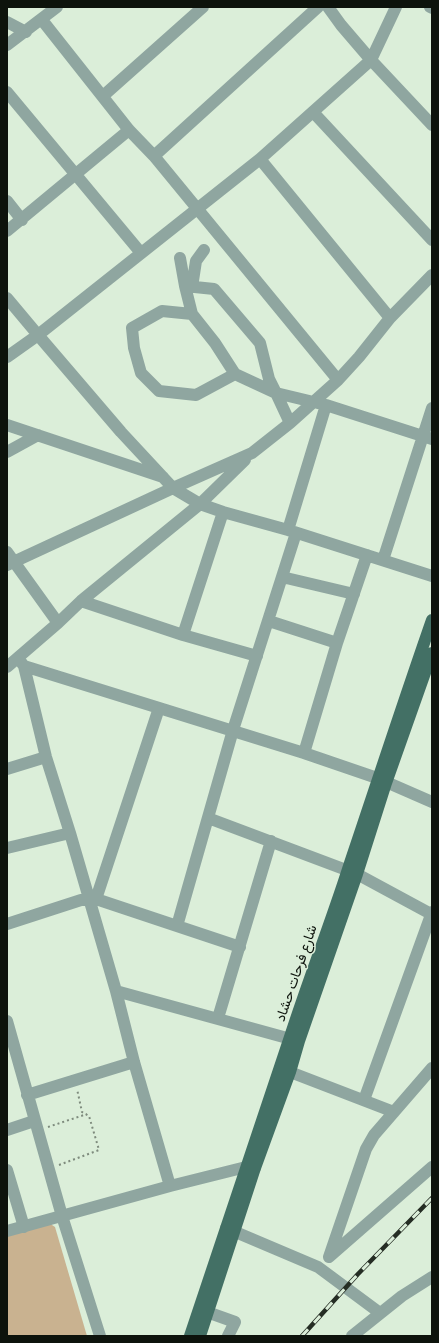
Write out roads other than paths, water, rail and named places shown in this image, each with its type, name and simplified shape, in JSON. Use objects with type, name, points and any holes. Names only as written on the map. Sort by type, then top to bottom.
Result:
[{"type":"main road","name":"شارع فرحات حشاد","points":[[190,1336],[230,1230],[285,1071],[294,1039],[353,872],[382,780],[421,668],[432,620]]},
{"type":"main road","name":"شارع فرحات حشاد","points":[[421,668],[432,653]]},
{"type":"main road","name":"شارع فرحات حشاد","points":[[200,1336],[230,1230]]},
{"type":"street","points":[[7,45],[58,7]]},
{"type":"street","points":[[103,96],[203,7]]},
{"type":"street","points":[[154,156],[318,7]]},
{"type":"street","points":[[328,7],[341,25],[371,60],[432,125]]},
{"type":"street","points":[[7,357],[38,335],[260,159],[371,60],[396,7]]},
{"type":"street","points":[[42,20],[129,130],[154,156],[338,380]]},
{"type":"street","points":[[7,22],[26,32]]},
{"type":"street","points":[[7,92],[141,254]]},
{"type":"street","points":[[313,112],[432,240]]},
{"type":"street","points":[[7,231],[129,130]]},
{"type":"street","points":[[260,159],[390,318]]},
{"type":"street","points":[[7,201],[22,220]]},
{"type":"street","points":[[189,287],[196,262],[204,250]]},
{"type":"street","points":[[180,258],[189,287],[192,314],[215,343],[235,374],[276,393],[326,405],[427,437]]},
{"type":"street","points":[[7,667],[21,662],[81,601],[200,504],[252,453],[290,423],[338,380],[359,357],[390,318],[432,275]]},
{"type":"street","points":[[189,287],[214,289],[260,343],[269,379],[290,423]]},
{"type":"street","points":[[7,298],[121,432],[173,488],[200,504],[223,512],[292,531],[432,576]]},
{"type":"street","points":[[192,314],[162,311],[132,328],[134,348],[141,373],[159,391],[196,395],[235,374]]},
{"type":"street","points":[[177,926],[233,730],[282,577],[292,531],[326,405]]},
{"type":"street","points":[[383,560],[427,437],[432,408]]},
{"type":"street","points":[[7,425],[165,478]]},
{"type":"street","points":[[7,452],[38,435]]},
{"type":"street","points":[[58,623],[9,560],[252,453]]},
{"type":"street","points":[[183,635],[223,512]]},
{"type":"street","points":[[304,753],[337,644],[367,555]]},
{"type":"street","points":[[282,577],[354,594]]},
{"type":"street","points":[[81,601],[183,635],[257,656]]},
{"type":"street","points":[[269,621],[337,644]]},
{"type":"street","points":[[21,662],[159,708],[304,753],[382,780],[432,802]]},
{"type":"street","points":[[21,662],[46,757],[92,899],[134,1062],[170,1186]]},
{"type":"street","points":[[92,899],[159,708]]},
{"type":"street","points":[[7,769],[46,757]]},
{"type":"street","points":[[208,818],[353,872],[432,913],[364,1100]]},
{"type":"street","points":[[7,848],[70,833]]},
{"type":"street","points":[[218,1018],[271,841]]},
{"type":"street","points":[[7,924],[81,900],[92,899],[240,947]]},
{"type":"street","points":[[116,991],[294,1039]]},
{"type":"street","points":[[8,1025],[62,1216],[100,1336]]},
{"type":"street","points":[[27,1095],[134,1062]]},
{"type":"street","points":[[330,1257],[366,1149],[374,1135],[432,1068]]},
{"type":"street","points":[[285,1071],[394,1112]]},
{"type":"street","points":[[7,1130],[36,1125]]},
{"type":"street","points":[[318,1267],[432,1167]]},
{"type":"street","points":[[7,1231],[170,1186],[251,1168]]},
{"type":"street","points":[[7,1170],[24,1227]]},
{"type":"street","points":[[230,1230],[318,1267],[380,1312]]},
{"type":"street","points":[[352,1336],[380,1312],[432,1277]]},
{"type":"street","points":[[207,1312],[239,1319],[228,1336]]},
{"type":"railway","points":[[302,1336],[358,1274],[432,1198]]}]
